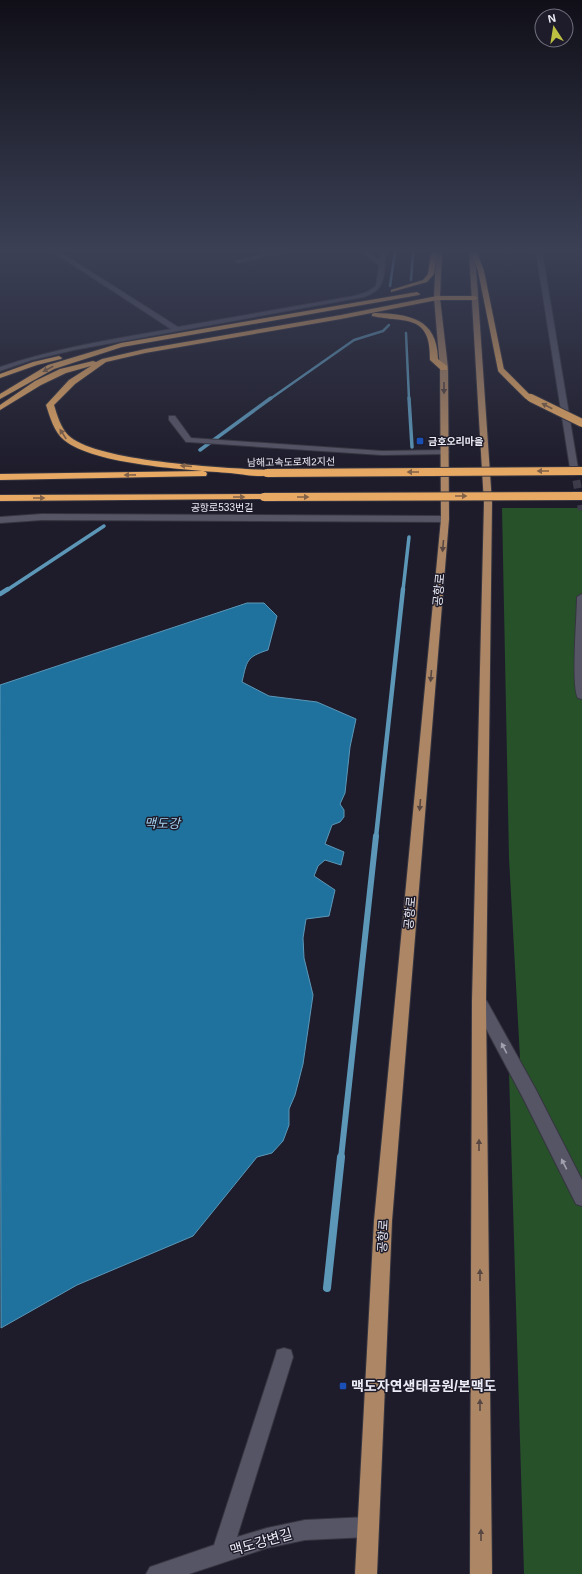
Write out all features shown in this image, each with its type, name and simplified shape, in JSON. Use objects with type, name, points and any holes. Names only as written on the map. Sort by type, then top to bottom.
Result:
[{"type":"highway","points":[[0,378],[35,363],[121,345],[233,325]]},
{"type":"highway","points":[[0,408],[38,383],[63,371],[145,351],[292,325]]},
{"type":"highway","points":[[423,325],[429,333],[433,344],[434,360],[444,368]]},
{"type":"highway","points":[[492,325],[501,370],[527,396],[582,423]]},
{"type":"highway","points":[[0,397],[51,367],[121,345]]},
{"type":"highway","points":[[104,360],[72,382],[50,405],[55,420],[67,439],[90,452],[142,462],[267,473]]},
{"type":"highway","name":"남해고속도로제2지선","points":[[0,477],[578,470]]},
{"type":"highway","points":[[0,473],[75,476]]},
{"type":"highway","points":[[0,498],[582,496]]},
{"type":"main road","name":"공항로","points":[[366,1574],[383,1221],[445,519],[444,368],[440,325]]},
{"type":"main road","points":[[474,325],[488,503],[479,1001],[481,1574]]},
{"type":"street","points":[[172,325],[176,328]]},
{"type":"street","points":[[0,369],[62,351],[191,325]]},
{"type":"street","points":[[552,325],[578,470]]},
{"type":"street","points":[[172,418],[189,440],[382,453],[445,452]]},
{"type":"street","name":"공항로533번길","points":[[0,520],[42,517],[445,519]]},
{"type":"street","points":[[582,597],[580,681],[582,695]]},
{"type":"street","points":[[479,1001],[529,1094],[582,1198]]},
{"type":"street","points":[[222,1552],[284,1357]]},
{"type":"street","name":"맥도강변길","points":[[157,1574],[267,1538],[305,1530],[368,1527]]},
{"type":"green space","points":[[502,508],[582,508],[582,1574],[524,1574],[509,1073],[520,1058],[509,858]]},
{"type":"water","name":"맥도강","points":[[247,603],[264,603],[277,616],[268,650],[251,658],[245,669],[242,682],[269,696],[317,702],[356,719],[350,747],[345,793],[340,804],[344,810],[344,817],[340,822],[332,825],[325,844],[344,852],[341,865],[325,860],[318,866],[314,876],[335,890],[329,916],[306,919],[303,938],[304,958],[313,995],[303,1064],[295,1095],[289,1109],[289,1125],[283,1141],[272,1153],[257,1157],[193,1236],[77,1285],[1,1328],[0,685]]},
{"type":"waterway","points":[[270,399],[354,340],[383,331],[389,325]]},
{"type":"waterway","points":[[406,333],[409,399]]},
{"type":"waterway","points":[[200,450],[271,398]]},
{"type":"waterway","points":[[409,398],[412,447]]},
{"type":"waterway","points":[[7,590],[104,526]]},
{"type":"waterway","points":[[403,590],[409,537]]},
{"type":"waterway","points":[[0,594],[8,589]]},
{"type":"waterway","points":[[376,837],[403,589]]},
{"type":"waterway","points":[[341,1158],[376,836]]},
{"type":"waterway","points":[[327,1288],[341,1157]]},
{"type":"tunnel","points":[[574,468],[582,510]]},
{"type":"place","name":"금호오리마을","points":[[420,441]]},
{"type":"place","name":"맥도자연생태공원/본맥도","points":[[343,1386]]}]
